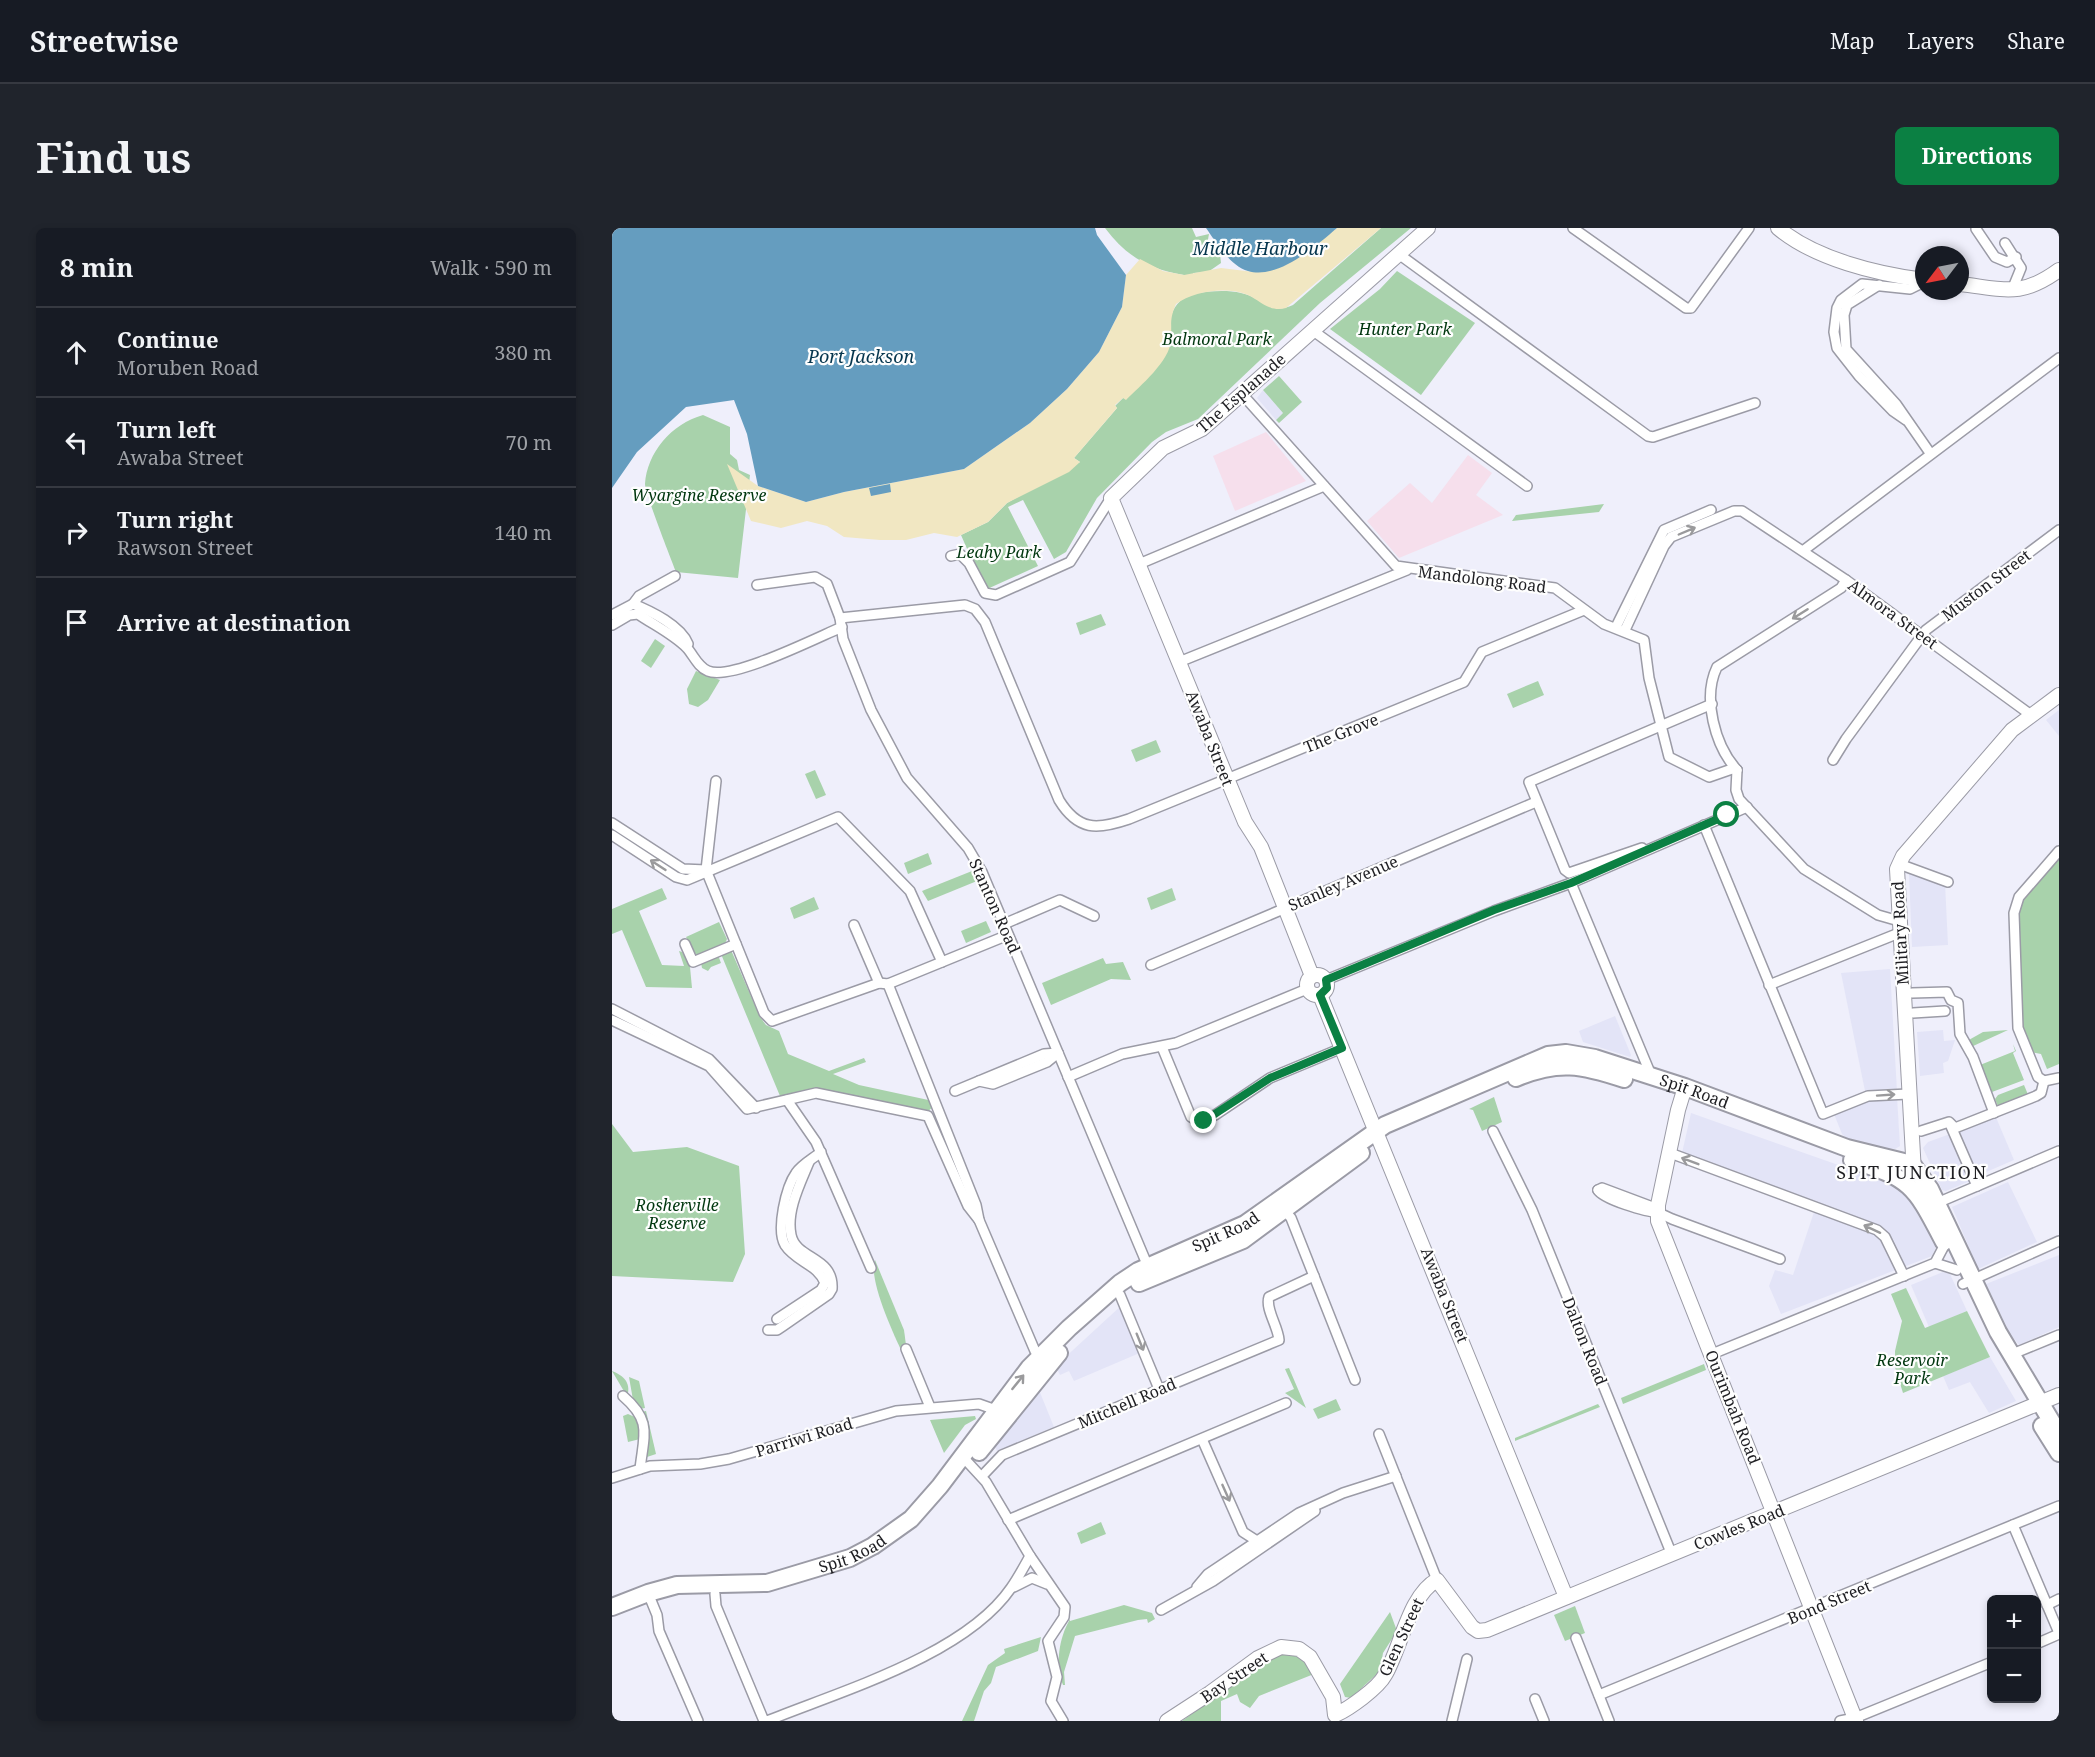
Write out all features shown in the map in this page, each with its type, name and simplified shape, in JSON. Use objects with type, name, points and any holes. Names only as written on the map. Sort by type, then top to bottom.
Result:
[{"type":"highway","name":"Spit Road","points":[[612,1619],[677,1585],[767,1583],[850,1558],[888,1537],[911,1519],[966,1459],[996,1410],[1109,1290],[1282,1206],[1378,1135],[1548,1055],[1579,1054],[1651,1076],[1684,1093],[1904,1181]]},
{"type":"highway","name":"Spit Road","points":[[1378,1135],[1504,1083],[1552,1066],[1580,1067],[1684,1093],[1847,1148],[1912,1164]]},
{"type":"highway","name":"Military Road","points":[[1912,1164],[1923,1176],[1937,1203],[1986,1332],[2035,1405],[2059,1434]]},
{"type":"highway","name":"Military Road","points":[[1904,1181],[1918,1194],[1944,1244],[2010,1355],[2059,1453]]},
{"type":"highway","name":"Spit Road","points":[[612,1607],[650,1598],[684,1595],[771,1593],[830,1575],[872,1558],[897,1544],[918,1526],[966,1459],[1045,1359],[1150,1272]]},
{"type":"street","name":"The Esplanade","points":[[951,556],[960,554],[985,593],[996,595],[1070,562],[1111,498],[1163,448],[1202,429],[1428,228]]},
{"type":"street","points":[[1573,228],[1686,308],[1690,308],[1749,228]]},
{"type":"street","points":[[1778,228],[1797,242],[1861,267],[1915,280]]},
{"type":"street","points":[[1976,230],[1995,257],[2007,262],[2016,257]]},
{"type":"street","points":[[2006,243],[2021,268],[2012,290]]},
{"type":"street","points":[[1400,255],[1648,436],[1653,437],[1755,403]]},
{"type":"street","points":[[1969,285],[2012,290],[2039,285],[2059,270]]},
{"type":"street","points":[[1915,286],[1910,289],[1862,284],[1841,300],[1834,316],[1836,341],[1840,354],[1858,376],[1893,411],[1906,420],[1930,453]]},
{"type":"street","points":[[1312,330],[1527,486]]},
{"type":"street","points":[[1804,550],[2059,358]]},
{"type":"street","name":"Mandolong Road","points":[[1242,394],[1392,564],[1407,570],[1555,588],[1604,624],[1644,640],[1648,678],[1667,753],[1672,759],[1708,777],[1732,769],[1737,770]]},
{"type":"street","points":[[1138,564],[1324,486]]},
{"type":"street","name":"Awaba Street","points":[[1111,498],[1245,822],[1261,847],[1566,1597]]},
{"type":"street","points":[[1620,629],[1664,530],[1711,510]]},
{"type":"street","name":"Almora Street","points":[[1620,629],[1671,537],[1734,511],[1742,511],[1804,550],[2031,715]]},
{"type":"street","name":"Muston Street","points":[[1833,760],[1929,627],[2059,531]]},
{"type":"street","points":[[1179,662],[1407,570]]},
{"type":"street","points":[[612,615],[633,604],[639,596],[675,576]]},
{"type":"street","name":"Stanton Road","points":[[757,585],[815,577],[827,584],[841,623],[843,639],[871,710],[907,778],[974,857],[1150,1272]]},
{"type":"street","points":[[1846,580],[1841,588],[1717,668],[1712,681],[1712,704],[1718,741],[1725,757],[1737,770],[1736,794],[1804,869],[1899,927]]},
{"type":"street","points":[[633,604],[673,626],[687,641],[688,650]]},
{"type":"street","name":"The Grove","points":[[841,623],[964,605],[975,609],[985,622],[1055,793],[1070,816],[1081,824],[1097,826],[1116,824],[1464,682],[1482,652],[1584,610]]},
{"type":"street","points":[[612,625],[638,614],[688,650],[708,671],[723,674],[755,664],[841,623]]},
{"type":"street","name":"Military Road","points":[[1933,1222],[1928,1201],[1912,1164],[1896,875],[1899,864],[2012,730],[2059,695]]},
{"type":"street","points":[[1665,842],[1631,851],[1574,873],[1565,870],[1529,782],[1712,704]]},
{"type":"street","points":[[716,781],[706,870],[769,1020],[777,1021],[884,983],[1008,935]]},
{"type":"street","name":"Stanley Avenue","points":[[1150,965],[1536,802]]},
{"type":"street","points":[[1068,1077],[1122,1054],[1162,1047],[1494,910],[1571,883],[1747,807]]},
{"type":"street","points":[[612,835],[681,879],[694,879],[706,870],[838,817],[910,891],[942,962]]},
{"type":"street","points":[[612,823],[683,869],[706,870]]},
{"type":"street","points":[[1704,825],[1823,1114],[1868,1096],[1908,1094]]},
{"type":"street","points":[[2059,851],[2019,897],[2012,930],[2018,1028],[2038,1077],[2044,1081],[2059,1078]]},
{"type":"street","points":[[1899,864],[1948,882]]},
{"type":"street","points":[[1571,883],[1651,1076]]},
{"type":"street","points":[[1004,924],[1060,900],[1094,916]]},
{"type":"street","points":[[854,925],[884,983],[934,1099],[976,1205],[979,1220],[1035,1351],[1045,1359]]},
{"type":"street","points":[[1769,985],[1899,927]]},
{"type":"street","points":[[685,944],[693,962],[736,944]]},
{"type":"street","points":[[1912,993],[1947,992],[1950,1000],[1958,1003],[1960,1034],[1994,1113]]},
{"type":"street","points":[[612,1009],[709,1059],[750,1105],[761,1107]]},
{"type":"street","points":[[1914,1014],[1945,1011]]},
{"type":"street","points":[[612,1020],[709,1066],[744,1107],[751,1109],[816,1093],[930,1117],[968,1206],[979,1220]]},
{"type":"street","points":[[1162,1047],[1191,1117],[1199,1122],[1215,1115],[1270,1078],[1342,1048]]},
{"type":"street","points":[[955,1090],[979,1081],[993,1084],[1047,1062],[1058,1053]]},
{"type":"street","points":[[1949,1122],[1955,1128],[2036,1096],[2041,1093],[2044,1081]]},
{"type":"street","points":[[1657,1212],[1684,1093]]},
{"type":"street","points":[[787,1100],[821,1152],[871,1268]]},
{"type":"street","points":[[1921,1131],[1949,1122]]},
{"type":"street","points":[[1949,1122],[1977,1186]]},
{"type":"street","name":"Dalton Road","points":[[1493,1131],[1532,1210],[1672,1554]]},
{"type":"street","points":[[1937,1203],[2059,1150]]},
{"type":"street","points":[[777,1319],[821,1290],[825,1283],[822,1274],[786,1246],[782,1234],[785,1200],[796,1172],[821,1152]]},
{"type":"street","points":[[1670,1153],[1877,1230],[1885,1237],[1904,1276]]},
{"type":"street","points":[[768,1330],[777,1330],[829,1294],[832,1288],[828,1270],[793,1241],[790,1234],[793,1202],[809,1162]]},
{"type":"street","points":[[1871,1166],[1899,1169],[1912,1164]]},
{"type":"street","points":[[1657,1212],[1649,1212],[1607,1197],[1598,1190],[1602,1188],[1650,1206],[1657,1212],[1780,1258]]},
{"type":"street","points":[[1282,1206],[1314,1276],[1355,1380]]},
{"type":"street","name":"Ourimbah Road","points":[[1657,1212],[1856,1720]]},
{"type":"street","points":[[1935,1263],[1964,1277],[2059,1241]]},
{"type":"street","points":[[1712,1354],[1935,1263],[1944,1244]]},
{"type":"street","name":"Mitchell Road","points":[[982,1476],[1002,1455],[1279,1340],[1278,1330],[1267,1302],[1269,1297],[1314,1276]]},
{"type":"street","points":[[1120,1295],[1159,1389]]},
{"type":"street","points":[[2010,1355],[2059,1335]]},
{"type":"street","points":[[906,1350],[930,1407]]},
{"type":"street","name":"Cowles Road","points":[[1437,1580],[1456,1608],[1478,1631],[1487,1630],[2059,1395]]},
{"type":"street","points":[[623,1396],[638,1409],[644,1425],[640,1469]]},
{"type":"street","points":[[1008,1520],[1287,1403]]},
{"type":"street","name":"Parriwi Road","points":[[612,1478],[661,1465],[713,1462],[884,1413],[979,1404],[996,1410]]},
{"type":"street","points":[[1379,1434],[1437,1580]]},
{"type":"street","points":[[1202,1439],[1243,1532],[1257,1541]]},
{"type":"street","points":[[966,1459],[982,1476],[1049,1586],[1065,1607],[1064,1617],[1050,1635],[1047,1646],[1057,1677],[1051,1701],[1063,1721]]},
{"type":"street","points":[[1161,1610],[1197,1587],[1213,1581],[1343,1493],[1396,1476]]},
{"type":"street","points":[[1197,1587],[1208,1574],[1299,1513],[1324,1504]]},
{"type":"street","name":"Bond Street","points":[[1599,1695],[2059,1506]]},
{"type":"street","points":[[2013,1525],[2059,1634],[2041,1642]]},
{"type":"street","points":[[715,1594],[716,1606],[766,1721],[933,1652],[979,1621],[1012,1588],[1030,1556]]},
{"type":"street","points":[[1012,1588],[1032,1578],[1049,1586]]},
{"type":"street","name":"Glen Street","points":[[1335,1718],[1384,1677],[1422,1592],[1437,1580]]},
{"type":"street","points":[[650,1598],[659,1631],[698,1721]]},
{"type":"street","points":[[2047,1605],[2059,1599]]},
{"type":"street","points":[[1576,1638],[1609,1721]]},
{"type":"street","name":"Bay Street","points":[[1167,1721],[1210,1694],[1258,1658],[1281,1647],[1299,1649],[1310,1657],[1333,1697],[1335,1718]]},
{"type":"street","points":[[1452,1721],[1467,1659]]},
{"type":"street","points":[[1840,1721],[1856,1720],[1987,1664]]},
{"type":"street","points":[[1535,1699],[1544,1721]]},
{"type":"shaded area","points":[[1263,390],[1283,413],[1276,420],[1257,398]]},
{"type":"shaded area","points":[[1266,432],[1306,481],[1235,511],[1213,456]]},
{"type":"shaded area","points":[[1468,455],[1492,473],[1476,495],[1503,515],[1399,558],[1367,521],[1410,483],[1432,503]]},
{"type":"shaded area","points":[[2059,710],[2059,736],[2046,720]]},
{"type":"shaded area","points":[[1911,871],[1945,883],[1948,945],[1912,947],[1909,874]]},
{"type":"shaded area","points":[[1890,969],[1897,1091],[1865,1091],[1841,973]]},
{"type":"shaded area","points":[[1615,1016],[1630,1057],[1583,1042],[1579,1031]]},
{"type":"shaded area","points":[[1943,1030],[1944,1041],[1955,1040],[1948,1061],[1943,1063],[1944,1073],[1920,1076],[1917,1032]]},
{"type":"shaded area","points":[[1897,1097],[1900,1146],[1895,1149],[1877,1147],[1847,1139],[1842,1134],[1834,1114],[1867,1099]]},
{"type":"shaded area","points":[[1691,1113],[1895,1185],[1912,1201],[1925,1224],[1936,1247],[1932,1256],[1781,1314],[1769,1286],[1775,1270],[1793,1275],[1814,1212],[1680,1162]]},
{"type":"shaded area","points":[[1995,1115],[2014,1160],[1977,1176],[1958,1131]]},
{"type":"shaded area","points":[[1950,1134],[1970,1181],[1946,1191],[1942,1190],[1923,1148],[1928,1142]]},
{"type":"shaded area","points":[[2008,1182],[2037,1242],[1978,1269],[1952,1207]]},
{"type":"shaded area","points":[[2059,1255],[2059,1327],[2019,1345],[2010,1334],[1986,1284]]},
{"type":"shaded area","points":[[1943,1272],[1950,1274],[1967,1311],[1929,1327],[1911,1285]]},
{"type":"shaded area","points":[[1122,1305],[1142,1352],[1074,1381],[1069,1371],[1060,1375],[1056,1367],[1060,1362]]},
{"type":"shaded area","points":[[1990,1357],[2016,1401],[1989,1413],[1970,1382],[1949,1390],[1943,1376]]},
{"type":"shaded area","points":[[1039,1390],[1054,1427],[997,1451],[995,1447]]},
{"type":"green space","points":[[1105,228],[1192,228],[1196,237],[1209,234],[1207,245],[1220,254],[1221,263],[1208,272],[1193,273],[1198,293],[1231,291],[1248,295],[1272,307],[1285,308],[1293,305],[1381,228],[1411,228],[1320,303],[1198,419],[1166,432],[1152,442],[1097,498],[1066,552],[1054,559],[1023,500],[1008,507],[1038,566],[985,590],[961,535],[988,522],[1007,503],[1080,462],[1074,458],[1117,408],[1115,406],[1124,397],[1126,399],[1171,341],[1171,317],[1175,307],[1184,298],[1184,275],[1160,269],[1140,260],[1122,247]]},
{"type":"green space","name":"Hunter Park","points":[[1397,271],[1475,323],[1421,395],[1330,329],[1380,289]]},
{"type":"green space","points":[[1279,376],[1302,402],[1279,423],[1276,420],[1283,413],[1263,390]]},
{"type":"green space","name":"Wyargine Reserve","points":[[703,415],[730,427],[730,454],[737,460],[739,470],[750,475],[738,578],[676,572],[646,490],[645,484],[650,461],[663,441],[681,425]]},
{"type":"green space","points":[[1604,504],[1599,512],[1512,521],[1516,515]]},
{"type":"green space","points":[[1101,614],[1106,625],[1080,635],[1076,623]]},
{"type":"green space","points":[[655,639],[665,646],[651,668],[641,661]]},
{"type":"green space","points":[[696,671],[720,680],[708,700],[698,707],[689,704],[687,689]]},
{"type":"green space","points":[[1538,681],[1544,695],[1513,708],[1507,694]]},
{"type":"green space","points":[[1156,740],[1161,752],[1136,762],[1131,750]]},
{"type":"green space","points":[[815,770],[826,795],[816,799],[805,774]]},
{"type":"green space","points":[[2059,850],[2059,1064],[2047,1069],[2041,1054],[2030,1052],[2022,1030],[2016,899]]},
{"type":"green space","points":[[928,853],[932,864],[908,874],[904,863]]},
{"type":"green space","points":[[972,871],[977,881],[928,901],[922,891]]},
{"type":"green space","points":[[662,888],[667,899],[639,911],[662,965],[684,966],[679,951],[682,952],[690,967],[692,988],[646,987],[622,930],[612,934],[612,909]]},
{"type":"green space","points":[[1172,888],[1176,900],[1151,910],[1147,898]]},
{"type":"green space","points":[[814,897],[819,909],[794,919],[790,908]]},
{"type":"green space","points":[[986,921],[991,932],[966,943],[961,931]]},
{"type":"green space","points":[[719,922],[727,939],[724,946],[697,956],[686,937]]},
{"type":"green space","points":[[731,950],[760,1017],[766,1025],[779,1031],[788,1054],[829,1071],[864,1058],[866,1062],[833,1074],[859,1085],[933,1101],[934,1106],[927,1112],[814,1089],[780,1096],[721,954]]},
{"type":"green space","points":[[718,955],[721,963],[711,967],[708,971],[702,968],[701,963]]},
{"type":"green space","points":[[1103,958],[1106,964],[1123,962],[1131,980],[1111,979],[1051,1005],[1042,983]]},
{"type":"green space","points":[[2008,1030],[1971,1047],[1967,1041],[1983,1032]]},
{"type":"green space","points":[[2013,1044],[2016,1051],[2013,1053],[2024,1080],[1992,1092],[1980,1065],[2015,1051]]},
{"type":"green space","points":[[2024,1085],[2029,1097],[1999,1109],[1995,1099],[1998,1095]]},
{"type":"green space","points":[[1494,1097],[1502,1122],[1482,1131],[1473,1110],[1469,1109]]},
{"type":"green space","name":"Rosherville Reserve","points":[[612,1124],[633,1152],[687,1147],[739,1166],[745,1254],[733,1282],[612,1276]]},
{"type":"green space","points":[[875,1260],[904,1330],[906,1345],[902,1352],[878,1292],[875,1280]]},
{"type":"green space","name":"Reservoir Park","points":[[1906,1288],[1925,1328],[1967,1311],[1990,1357],[1903,1393],[1895,1367],[1895,1351],[1902,1321],[1891,1294]]},
{"type":"green space","points":[[1704,1364],[1706,1370],[1623,1404],[1621,1398]]},
{"type":"green space","points":[[1289,1368],[1306,1408],[1285,1393],[1294,1389],[1285,1369]]},
{"type":"green space","points":[[612,1371],[624,1379],[628,1385],[628,1393],[625,1393]]},
{"type":"green space","points":[[629,1377],[639,1381],[645,1408],[640,1409],[633,1400]]},
{"type":"green space","points":[[1336,1399],[1341,1410],[1318,1419],[1313,1409]]},
{"type":"green space","points":[[1598,1404],[1600,1407],[1515,1441],[1515,1438]]},
{"type":"green space","points":[[646,1411],[656,1454],[644,1458],[641,1412]]},
{"type":"green space","points":[[628,1414],[637,1418],[640,1439],[628,1442],[623,1416]]},
{"type":"green space","points":[[975,1416],[976,1419],[965,1425],[944,1453],[930,1420]]},
{"type":"green space","points":[[1101,1522],[1106,1534],[1081,1544],[1077,1533]]},
{"type":"green space","points":[[1124,1605],[1152,1613],[1155,1619],[1148,1623],[1147,1619],[1138,1620],[1075,1636],[1064,1672],[1065,1685],[1063,1685],[1059,1668],[1059,1651],[1070,1619],[1070,1621]]},
{"type":"green space","points":[[1575,1606],[1585,1633],[1565,1641],[1554,1615]]},
{"type":"green space","points":[[1390,1612],[1397,1631],[1383,1653],[1380,1671],[1351,1698],[1345,1697],[1340,1684]]},
{"type":"green space","points":[[1041,1637],[1038,1651],[996,1667],[991,1683],[984,1691],[974,1721],[962,1721],[988,1665],[1005,1653],[1004,1649]]},
{"type":"green space","points":[[1281,1652],[1301,1658],[1314,1674],[1259,1696],[1250,1708],[1240,1702],[1237,1694],[1221,1701],[1221,1721],[1182,1721],[1258,1665]]},
{"type":"sand","points":[[1337,228],[1381,228],[1286,308],[1275,309],[1240,292],[1221,290],[1201,293],[1176,304],[1172,318],[1171,340],[1166,356],[1139,388],[1126,400],[1123,398],[1115,405],[1117,408],[1074,458],[1080,462],[1069,472],[1007,503],[988,522],[957,537],[934,533],[906,540],[880,540],[844,537],[827,526],[807,521],[781,528],[751,521],[727,464],[758,486],[806,502],[844,492],[964,469],[1030,423],[1067,389],[1099,352],[1122,307],[1126,275],[1140,259],[1163,271],[1184,275],[1221,268],[1254,272],[1272,269],[1298,258]]},
{"type":"water","name":"Port Jackson","points":[[612,228],[1095,228],[1097,235],[1126,275],[1122,307],[1099,352],[1067,389],[1030,423],[964,469],[844,492],[806,502],[758,486],[747,434],[734,400],[686,407],[637,452],[612,488]]},
{"type":"water","name":"Middle Harbour","points":[[1206,228],[1337,228],[1296,260],[1272,271],[1260,272],[1248,271],[1235,264]]},
{"type":"water","points":[[890,484],[891,492],[871,496],[869,488]]},
{"type":"district","name":"SPIT JUNCTION","points":[[1912,1173]]},
{"type":"route","points":[[1204,1121],[1270,1078],[1342,1048],[1320,995],[1327,988],[1326,980],[1494,910],[1571,883],[1635,857],[1727,815]]},
{"type":"park label","name":"Balmoral Park","points":[[1217,339]]},
{"type":"park label","name":"Leahy Park","points":[[999,552]]}]
